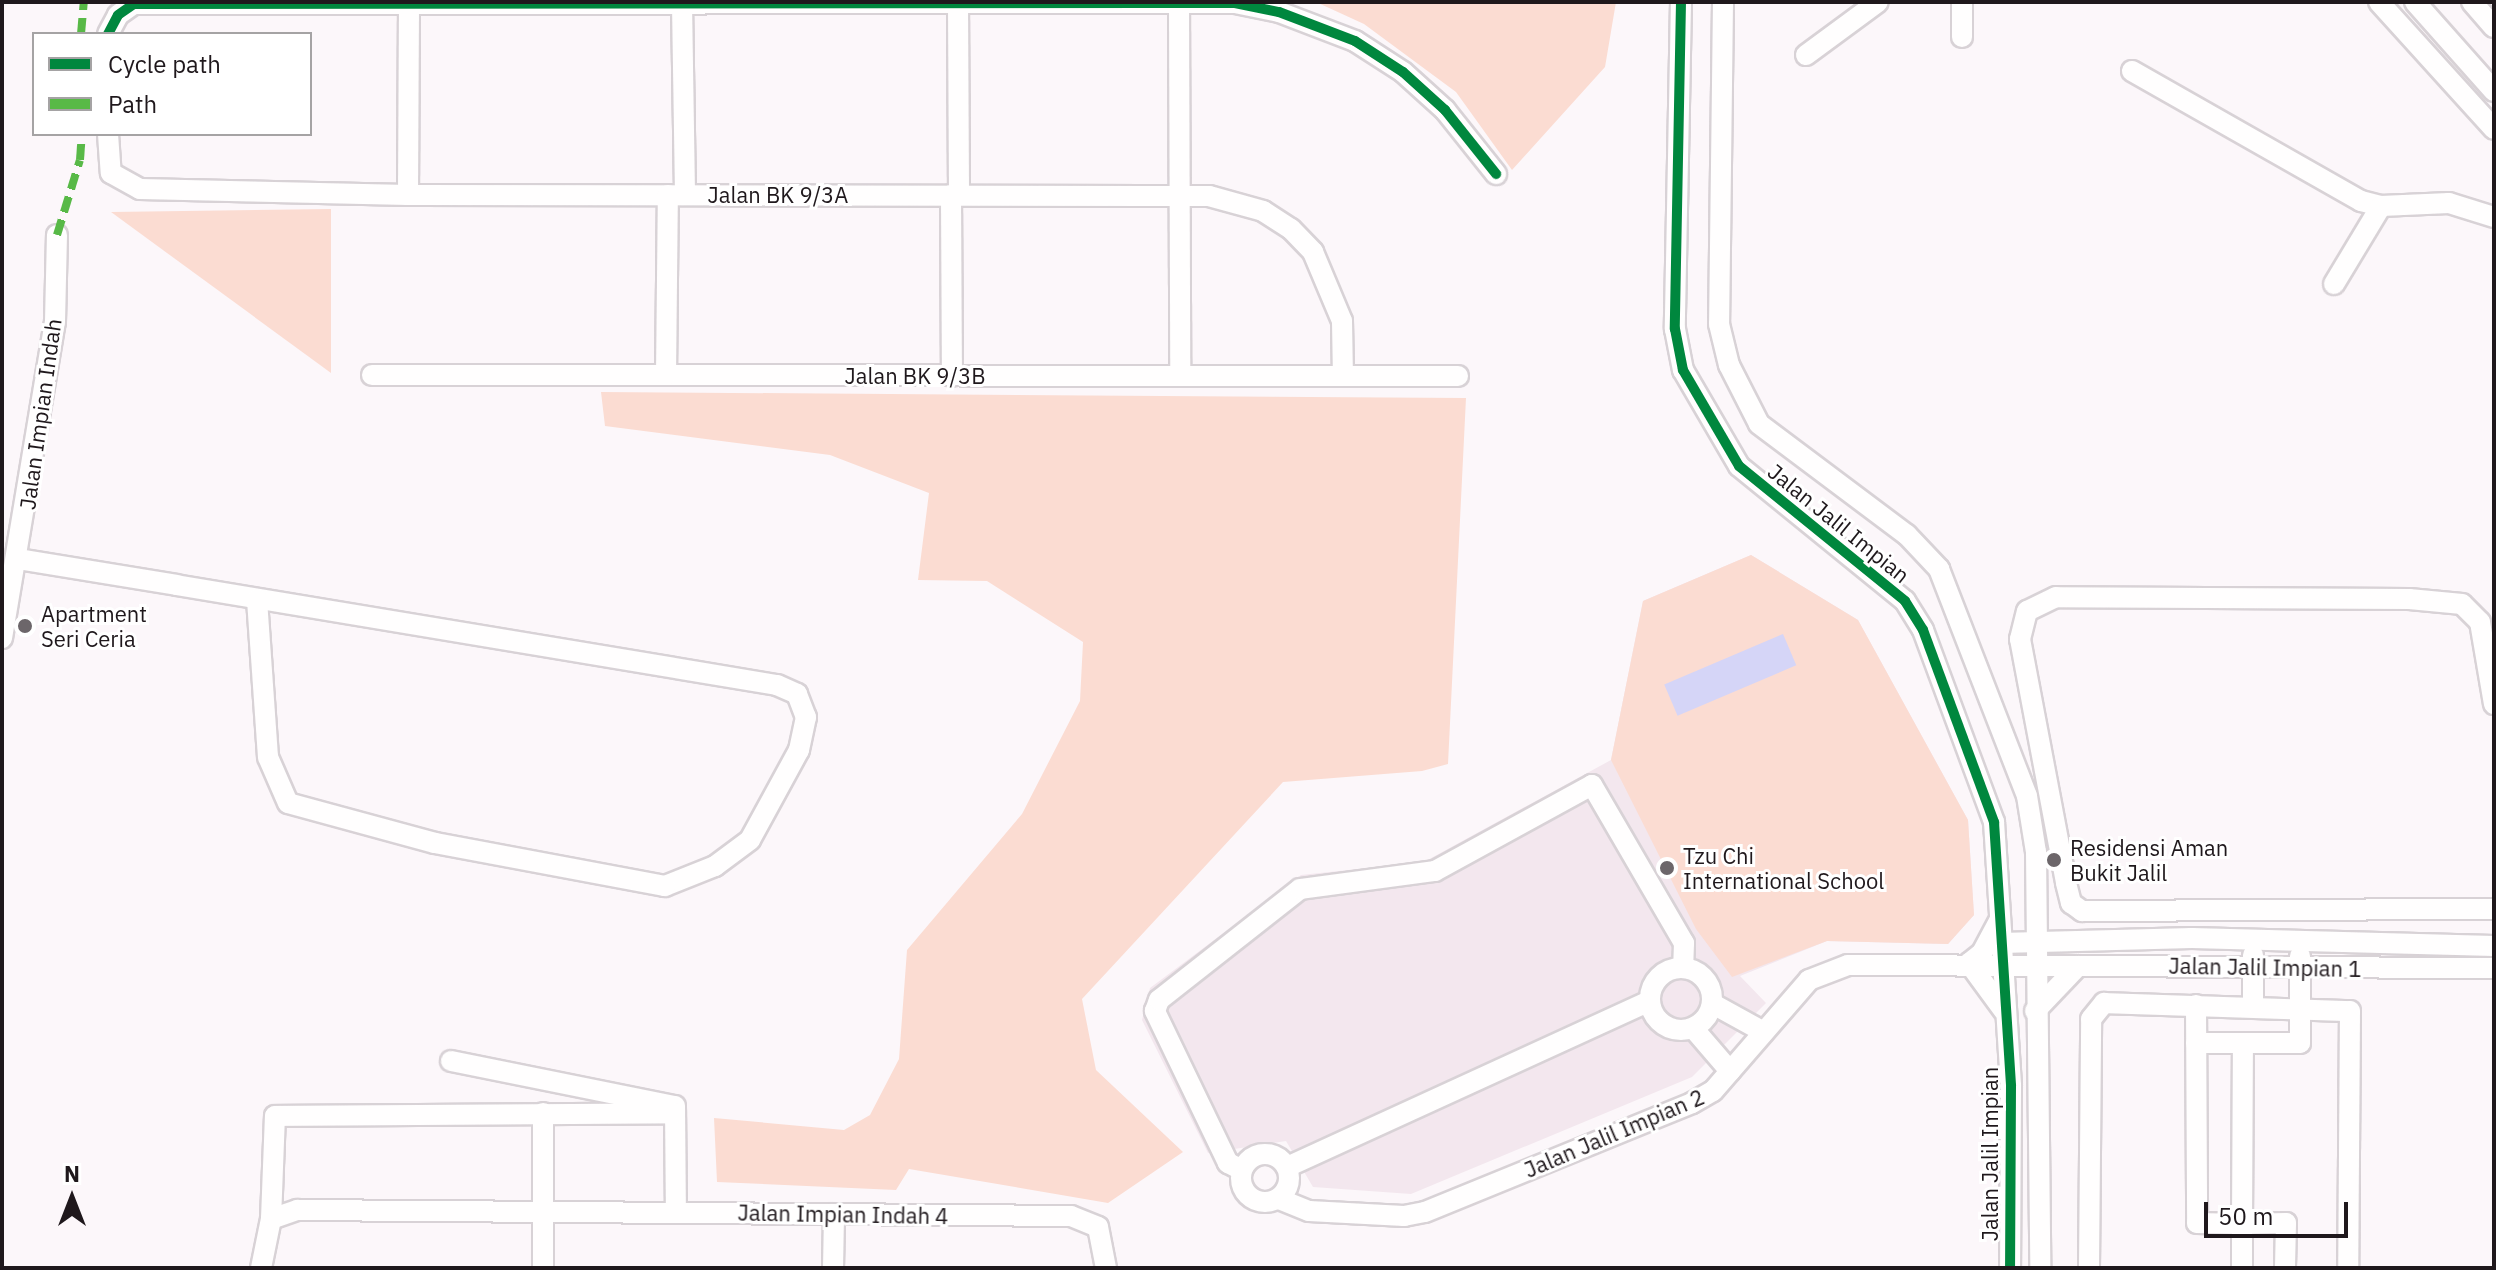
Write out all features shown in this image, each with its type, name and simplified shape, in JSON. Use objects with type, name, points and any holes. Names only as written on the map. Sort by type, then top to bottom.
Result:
[{"type":"street","name":"Jalan Jalil Impian","points":[[1681,2],[1675,329],[1683,370],[1739,466],[1774,500],[1882,578],[1905,601],[1923,630],[1994,822],[2011,1086],[2010,1268]]},
{"type":"street","name":"Jalan Jalil Impian","points":[[1723,2],[1719,324],[1729,365],[1759,424],[1907,535],[1939,569],[2027,796],[2036,852],[2035,1011],[2040,1268]]},
{"type":"street","points":[[1806,55],[1878,2]]},
{"type":"street","points":[[1962,2],[1962,37]]},
{"type":"street","points":[[2379,2],[2494,129]]},
{"type":"street","points":[[2415,2],[2494,91]]},
{"type":"street","points":[[2472,2],[2494,27]]},
{"type":"street","points":[[666,375],[682,3]]},
{"type":"street","points":[[109,32],[118,15],[134,4],[1235,3],[1279,12],[1355,41],[1403,72],[1445,110],[1496,174]]},
{"type":"street","points":[[408,195],[409,4]]},
{"type":"street","points":[[952,376],[958,4]]},
{"type":"street","points":[[1179,4],[1180,376]]},
{"type":"street","points":[[2132,71],[2361,201],[2381,206],[2449,203],[2494,217]]},
{"type":"street","name":"Jalan BK 9/3A","points":[[108,136],[108,164],[118,181],[140,189],[408,195],[1209,196],[1263,211],[1291,229],[1313,252],[1342,321],[1343,376]]},
{"type":"street","points":[[2334,284],[2381,206]]},
{"type":"street","name":"Jalan Impian Indah","points":[[2,638],[18,559],[55,322],[57,235]]},
{"type":"street","name":"Jalan BK 9/3B","points":[[372,375],[1458,376]]},
{"type":"street","points":[[18,559],[777,685],[797,694],[806,717],[799,750],[750,840],[715,866],[665,886],[435,843],[288,803],[268,757],[257,599]]},
{"type":"street","points":[[2494,704],[2480,622],[2462,604],[2409,599],[2056,597],[2027,611],[2020,639],[2066,883],[2071,903],[2082,911],[2494,909]]},
{"type":"street","points":[[1242,1170],[1228,1163],[1155,1011],[1159,1000],[1300,889],[1435,871],[1592,785],[1684,943],[1683,967]]},
{"type":"street","points":[[2036,906],[2059,934],[2073,941]]},
{"type":"street","points":[[1999,921],[1982,953],[1969,963],[2005,1012]]},
{"type":"street","points":[[2252,939],[2253,1006]]},
{"type":"street","name":"Jalan Jalil Impian 1","points":[[2001,943],[2252,939],[2456,942],[2494,946]]},
{"type":"street","points":[[2196,1043],[2300,1043],[2300,940]]},
{"type":"street","points":[[2456,942],[2457,971]]},
{"type":"street","name":"Jalan Jalil Impian 2","points":[[1279,1199],[1309,1211],[1404,1216],[1425,1212],[1692,1103],[1713,1091],[1809,980],[1848,965],[1969,963],[2035,966]]},
{"type":"street","name":"Jalan Jalil Impian 1","points":[[2035,966],[2253,966],[2457,971],[2494,968]]},
{"type":"street","points":[[2035,1011],[2078,966]]},
{"type":"street","points":[[1683,967],[1709,984],[1713,1004],[1764,1032]]},
{"type":"street","points":[[1683,967],[1656,980],[1650,1001],[1664,1025],[1693,1028],[1730,1071]]},
{"type":"street","points":[[1287,1167],[1650,1001]]},
{"type":"street","points":[[2089,1268],[2091,1019],[2104,1003],[2344,1007],[2353,1018],[2348,1268]]},
{"type":"street","points":[[1693,1028],[1713,1004]]},
{"type":"street","points":[[2196,1005],[2197,1223],[2286,1223],[2285,1268]]},
{"type":"street","points":[[2242,1268],[2243,1043]]},
{"type":"street","points":[[451,1061],[675,1106],[676,1212]]},
{"type":"street","points":[[543,1113],[543,1268]]},
{"type":"street","points":[[261,1268],[271,1219],[275,1116],[675,1113]]},
{"type":"street","points":[[1267,1154],[1287,1167],[1288,1188],[1279,1199],[1264,1203],[1250,1198],[1241,1185],[1242,1170],[1252,1158],[1267,1154]]},
{"type":"street","name":"Jalan Impian Indah 4","points":[[271,1219],[297,1210],[1071,1216],[1098,1227],[1106,1247],[1106,1268]]},
{"type":"street","points":[[833,1268],[834,1214]]},
{"type":"shaded area","points":[[1316,2],[1616,2],[1605,67],[1512,170],[1456,92],[1364,24]]},
{"type":"shaded area","points":[[331,209],[331,373],[111,212]]},
{"type":"shaded area","points":[[601,392],[1466,398],[1448,764],[1422,771],[1283,782],[1082,999],[1096,1070],[1183,1152],[1108,1203],[909,1169],[896,1190],[717,1182],[714,1118],[844,1130],[870,1115],[899,1059],[907,950],[1022,814],[1080,701],[1083,642],[987,581],[918,580],[929,493],[830,455],[605,426]]},
{"type":"shaded area","name":"Tzu Chi International School","points":[[1751,555],[1858,620],[1968,820],[1974,915],[1948,944],[1827,941],[1740,976],[1766,1003],[1692,1077],[1411,1194],[1313,1187],[1286,1141],[1208,1153],[1142,1020],[1150,988],[1301,875],[1424,862],[1611,760],[1643,601]]},
{"type":"shaded area","points":[[1751,555],[1858,620],[1968,820],[1974,915],[1948,944],[1827,941],[1732,977],[1696,929],[1611,760],[1643,601]]},
{"type":"water","points":[[1783,634],[1796,665],[1678,716],[1664,684]]},
{"type":"marked path","points":[[81,32],[84,2]]},
{"type":"marked path","points":[[57,235],[80,160],[82,136]]},
{"type":"cycle path","points":[[1681,2],[1675,329],[1683,370],[1739,466],[1905,601],[1923,630],[1994,822],[2011,1086],[2010,1268]]},
{"type":"cycle path","points":[[109,32],[118,15],[134,4],[1235,3],[1279,12],[1355,41],[1403,72],[1445,110],[1496,174]]},
{"type":"place","name":"Apartment Seri Ceria","points":[[25,626]]},
{"type":"place","name":"Residensi Aman Bukit Jalil","points":[[2054,860]]},
{"type":"place","name":"Tzu Chi International School","points":[[1667,868]]}]
